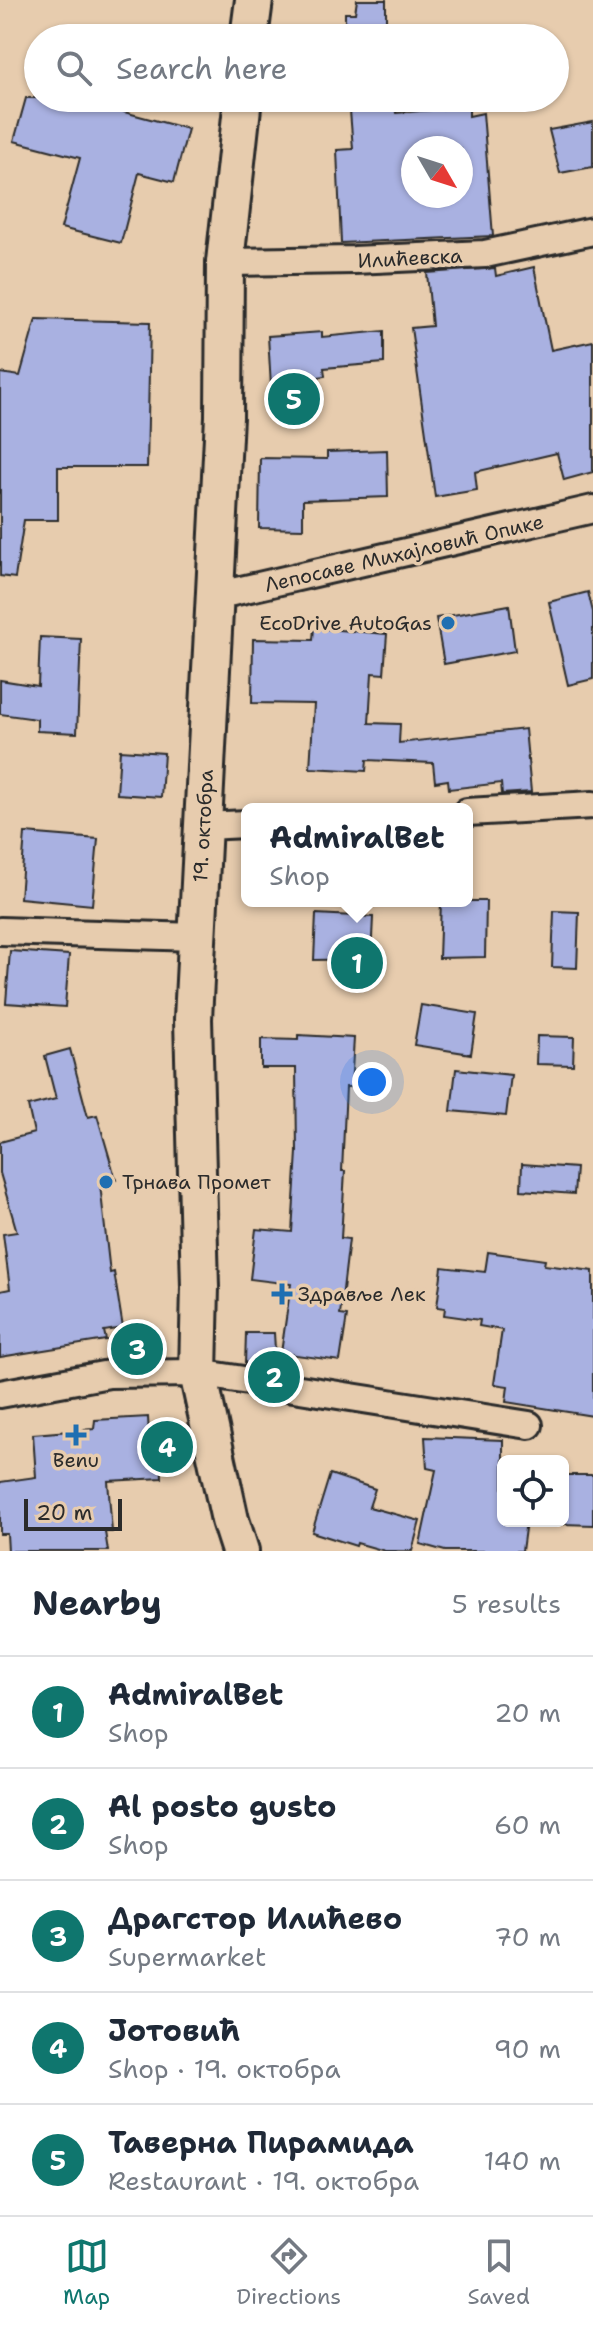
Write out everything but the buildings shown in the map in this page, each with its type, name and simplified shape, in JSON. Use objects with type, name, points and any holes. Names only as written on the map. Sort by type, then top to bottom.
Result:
[{"type":"street","points":[[251,24],[254,0]]},
{"type":"street","name":"19. октобра","points":[[240,1551],[230,1520],[198,1373],[200,1287],[193,1019],[224,417],[225,262],[241,112]]},
{"type":"street","name":"Илићевска","points":[[225,262],[485,254],[593,231]]},
{"type":"street","name":"Лепосаве Михајловић Опике","points":[[215,596],[593,509]]},
{"type":"street","points":[[473,812],[593,805]]},
{"type":"street","points":[[204,826],[241,824]]},
{"type":"street","points":[[0,931],[197,937]]},
{"type":"street","points":[[0,1394],[109,1374],[198,1373],[529,1425]]},
{"type":"place","name":"Таверна Пирамида","points":[[294,399]]},
{"type":"place","name":"EcoDrive AutoGas","points":[[448,623]]},
{"type":"place","name":"AdmiralBet","points":[[357,963]]},
{"type":"place","name":"Трнава Промет","points":[[106,1182]]},
{"type":"place","name":"Здравље Лек","points":[[282,1294]]},
{"type":"place","name":"Драгстор Илићево","points":[[137,1349]]},
{"type":"place","name":"Al posto gusto","points":[[274,1377]]},
{"type":"place","name":"Benu","points":[[76,1435]]},
{"type":"place","name":"Јотовић","points":[[167,1447]]}]
